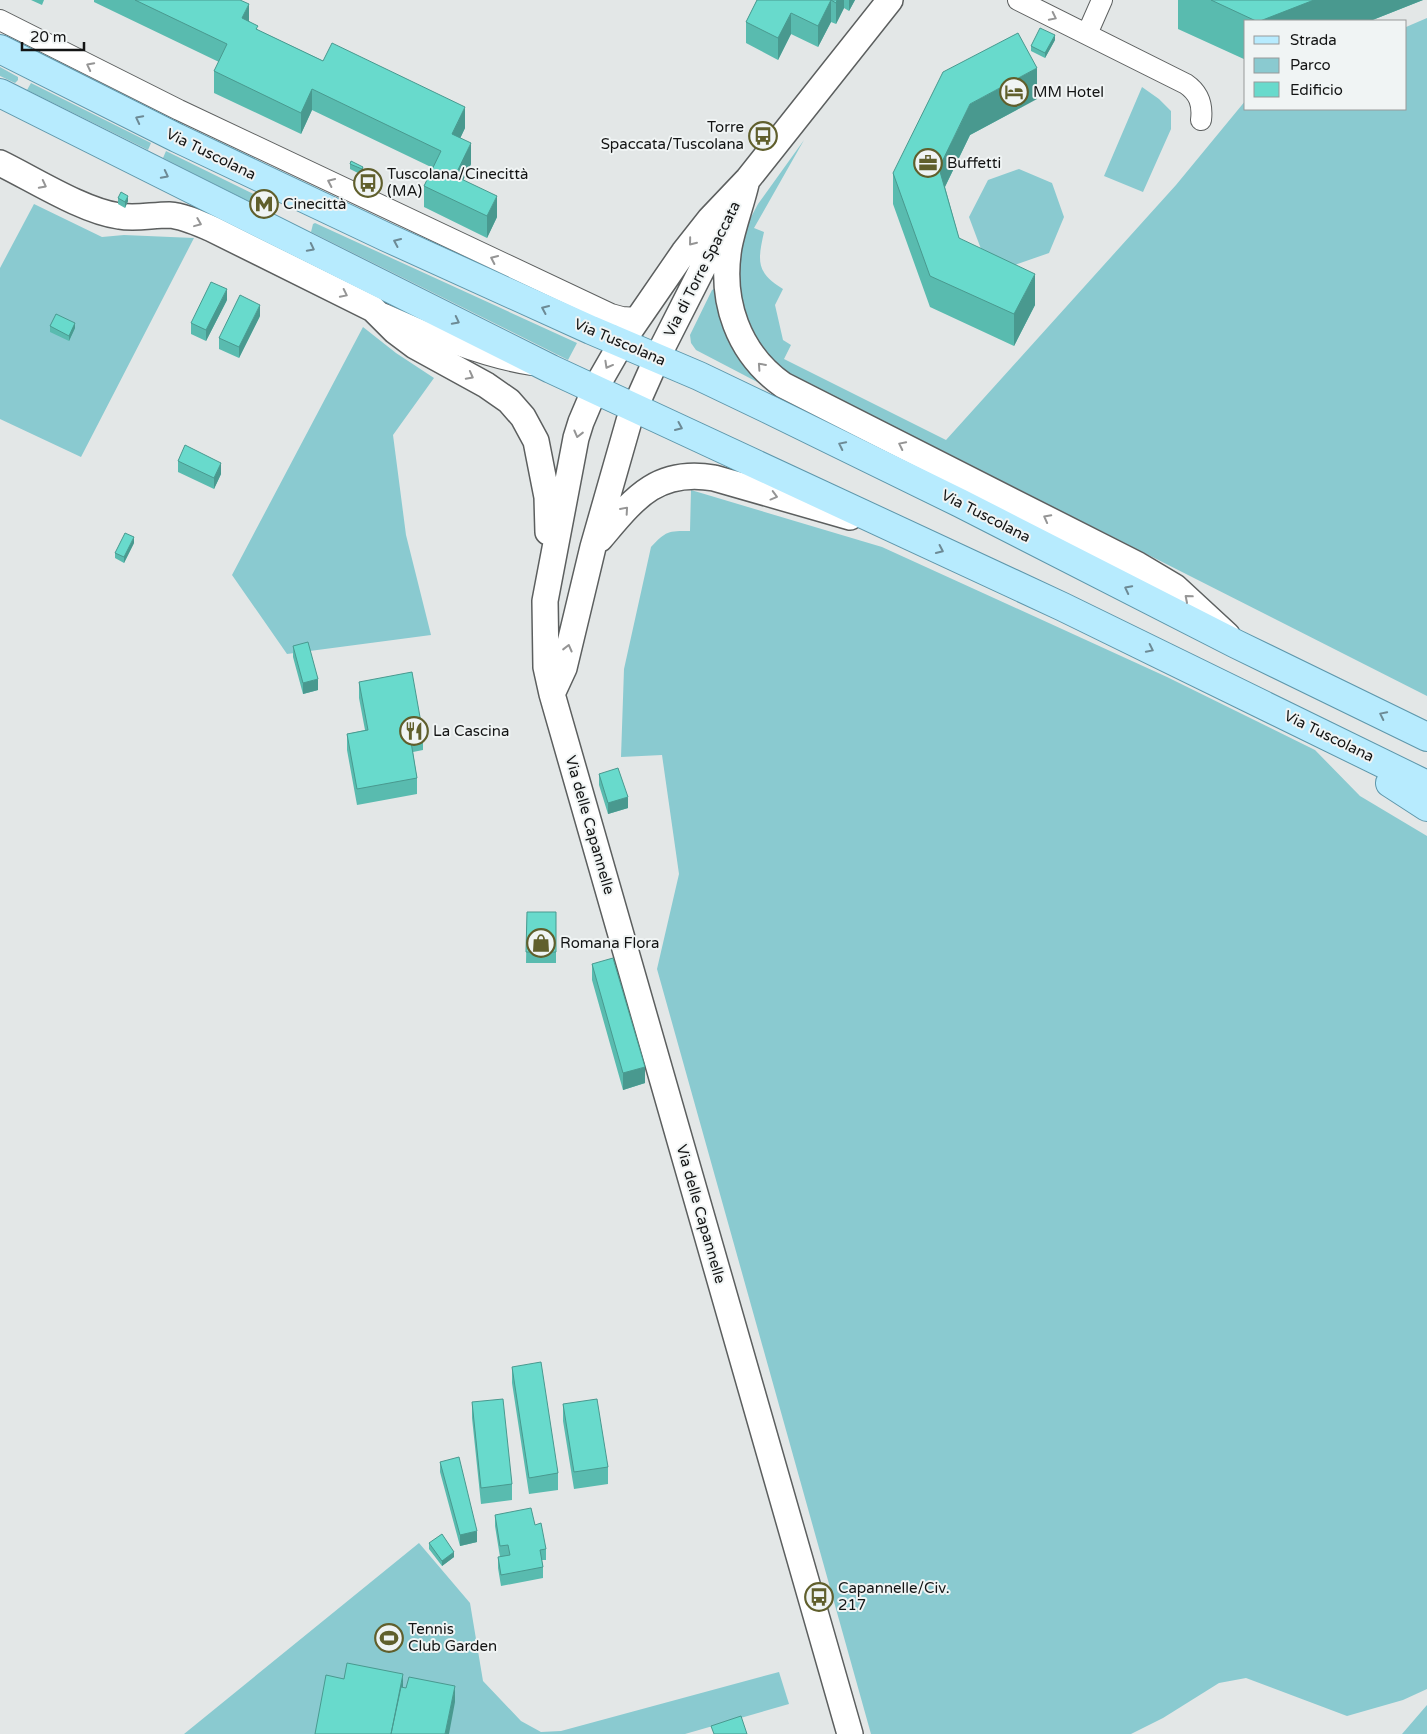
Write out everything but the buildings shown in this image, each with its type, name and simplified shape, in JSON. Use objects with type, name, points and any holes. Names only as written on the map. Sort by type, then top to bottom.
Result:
[{"type":"main road","name":"Via Tuscolana","points":[[0,50],[177,138],[386,237],[591,330],[699,376],[952,499],[1236,644],[1427,737]]},
{"type":"main road","name":"Via Tuscolana","points":[[0,93],[552,369],[1072,611],[1427,785]]},
{"type":"main road","points":[[1307,725],[1427,807]]},
{"type":"street","name":"Via di Torre Spaccata","points":[[637,318],[710,219],[748,179],[890,0]]},
{"type":"street","points":[[1018,0],[1191,87],[1200,99],[1202,106],[1201,120]]},
{"type":"street","points":[[1088,34],[1102,0]]},
{"type":"street","name":"Via Tuscolana","points":[[0,20],[179,110],[602,309],[617,316],[637,318]]},
{"type":"street","name":"Via Tuscolana","points":[[0,162],[75,201],[102,212],[120,217],[169,216],[192,220],[373,309],[479,354],[505,361],[552,369]]},
{"type":"street","name":"Via di Torre Spaccata","points":[[657,358],[748,179]]},
{"type":"street","name":"Via Tuscolana","points":[[748,179],[730,245],[727,288],[729,303],[737,328],[750,353],[764,370],[783,385],[1044,516],[1161,578],[1191,600],[1236,644]]},
{"type":"street","points":[[373,309],[415,346],[497,392],[512,405],[528,424],[539,451],[547,497],[548,529],[545,601]]},
{"type":"street","points":[[602,309],[622,342]]},
{"type":"street","name":"Via delle Capannelle","points":[[637,318],[595,389],[576,438],[545,601],[546,667],[552,694],[850,1734]]},
{"type":"street","points":[[552,694],[564,668],[624,435],[657,358]]},
{"type":"street","points":[[594,546],[636,498],[646,490],[668,480],[704,476],[895,529]]},
{"type":"green space","points":[[1427,18],[1427,696],[939,449],[806,385],[772,359],[759,345],[740,306],[738,263],[743,236],[758,204],[804,140],[754,228],[764,232],[760,250],[763,271],[767,277],[783,289],[775,305],[783,340],[791,345],[784,359],[946,440],[1176,185],[1244,102],[1244,110],[1407,110],[1407,27]]},
{"type":"green space","points":[[0,67],[18,77],[18,80],[15,83],[0,76]]},
{"type":"green space","points":[[31,83],[151,143],[148,150],[27,90]]},
{"type":"green space","points":[[1142,87],[1159,99],[1171,111],[1171,129],[1143,192],[1104,176]]},
{"type":"green space","points":[[166,151],[276,205],[272,213],[163,158]]},
{"type":"green space","points":[[1019,169],[1052,183],[1064,217],[1049,253],[1012,266],[981,249],[969,217],[988,180]]},
{"type":"green space","points":[[34,204],[102,237],[124,235],[194,238],[81,457],[0,419],[0,268]]},
{"type":"green space","points":[[315,223],[577,343],[568,360],[311,232]]},
{"type":"green space","points":[[714,289],[717,290],[763,385],[696,350],[691,343],[690,335]]},
{"type":"green space","points":[[363,327],[396,353],[434,378],[393,435],[406,535],[431,635],[287,654],[232,575]]},
{"type":"green space","points":[[691,490],[882,547],[1167,677],[1315,750],[1360,796],[1427,836],[1427,1689],[1403,1700],[1347,1716],[1246,1678],[1219,1683],[1163,1718],[1131,1734],[871,1734],[657,969],[679,874],[662,755],[621,757],[624,669],[651,547],[668,533],[690,531]]},
{"type":"green space","name":"Tennis Club Garden","points":[[419,1543],[470,1603],[483,1681],[521,1721],[541,1732],[561,1731],[779,1672],[789,1704],[685,1734],[184,1734]]},
{"type":"green space","points":[[1427,1705],[1427,1734],[1402,1734]]},
{"type":"place","name":"MM Hotel","points":[[1014,92]]},
{"type":"place","name":"Torre Spaccata/Tuscolana","points":[[763,136]]},
{"type":"place","name":"Buffetti","points":[[928,163]]},
{"type":"place","name":"Tuscolana/Cinecittà (MA)","points":[[368,183]]},
{"type":"place","name":"Cinecittà","points":[[264,204]]},
{"type":"place","name":"La Cascina","points":[[414,731]]},
{"type":"place","name":"Romana Flora","points":[[541,943]]},
{"type":"place","name":"Capannelle/Civ. 217","points":[[819,1597]]},
{"type":"place","name":"Tennis Club Garden","points":[[389,1638]]}]
